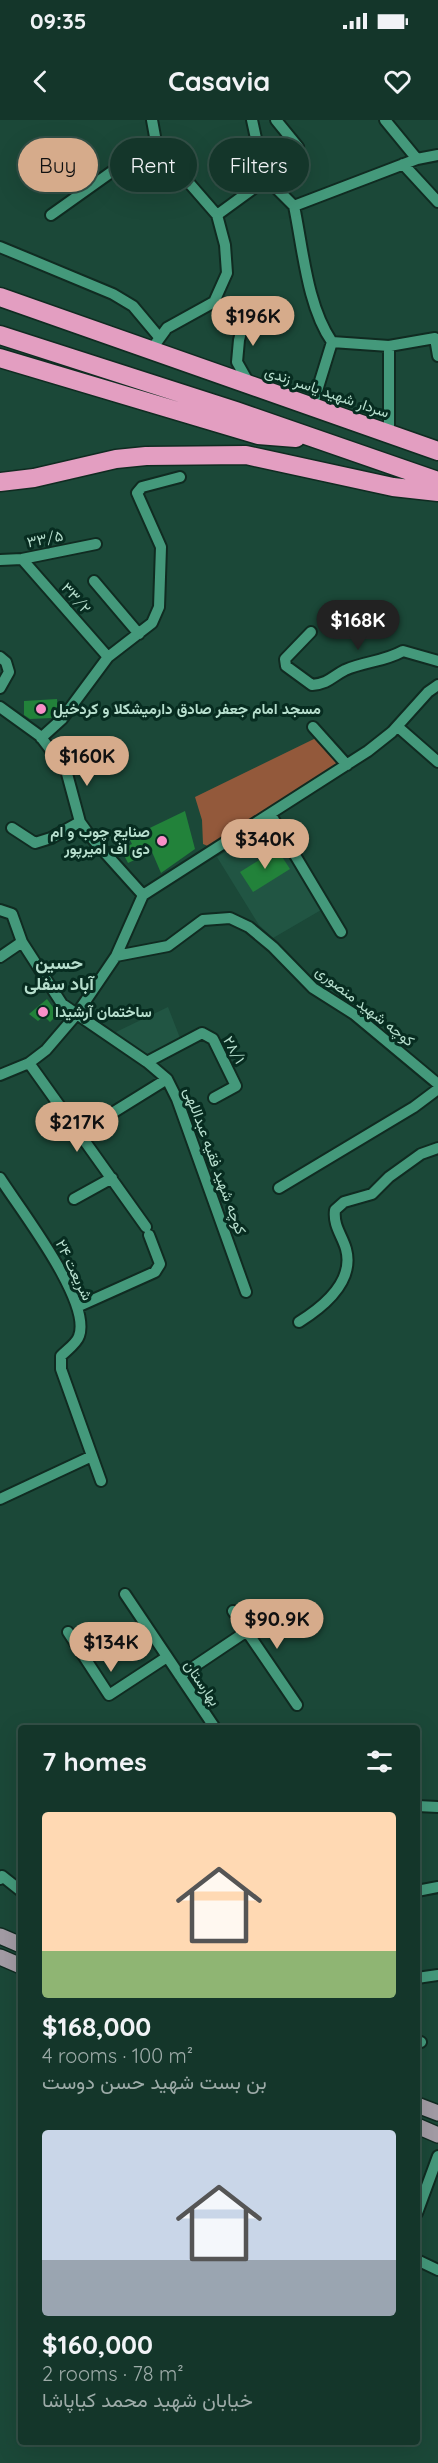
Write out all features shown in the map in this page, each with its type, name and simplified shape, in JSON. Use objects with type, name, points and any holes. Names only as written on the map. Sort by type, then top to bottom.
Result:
[{"type":"highway","name":"سردار شهید یاسر زندی","points":[[0,297],[155,343],[250,385],[438,451]]},
{"type":"highway","points":[[0,335],[321,440],[438,482]]},
{"type":"highway","points":[[0,358],[258,435],[321,440]]},
{"type":"highway","points":[[0,482],[34,478],[116,459],[146,456],[246,455],[393,486],[438,492]]},
{"type":"main road","points":[[0,1936],[18,1944]]},
{"type":"main road","points":[[0,1957],[18,1964]]},
{"type":"main road","points":[[420,2105],[438,2113]]},
{"type":"main road","points":[[420,2127],[438,2135]]},
{"type":"street","points":[[152,120],[155,138]]},
{"type":"street","points":[[252,120],[257,138]]},
{"type":"street","points":[[276,120],[291,138]]},
{"type":"street","points":[[385,120],[417,159]]},
{"type":"street","points":[[294,206],[417,159],[438,155]]},
{"type":"street","points":[[403,164],[438,202]]},
{"type":"street","points":[[51,215],[110,173]]},
{"type":"street","points":[[0,247],[113,294],[133,306],[155,343],[167,328],[214,302],[227,273],[225,245],[217,215],[197,192]]},
{"type":"street","points":[[217,215],[253,192]]},
{"type":"street","points":[[279,192],[294,206],[315,308],[332,342],[312,408]]},
{"type":"street","points":[[247,309],[239,340],[237,362],[250,385]]},
{"type":"street","points":[[332,342],[389,346],[435,338],[438,356]]},
{"type":"street","points":[[389,346],[389,432]]},
{"type":"street","points":[[41,738],[62,719],[108,657],[152,623],[159,607],[161,547],[137,493],[142,487],[180,477]]},
{"type":"street","name":"۳۳/۵","points":[[0,560],[22,559],[96,544]]},
{"type":"street","name":"۳۳/۲","points":[[22,559],[108,657]]},
{"type":"street","points":[[94,581],[139,634]]},
{"type":"street","points":[[311,632],[285,659],[286,666],[312,685],[326,683],[344,671],[369,662],[387,660],[403,651],[438,661]]},
{"type":"street","points":[[0,657],[6,662],[9,672],[0,688]]},
{"type":"street","points":[[0,1075],[29,1063],[46,1050],[76,1015],[116,956],[143,896],[347,765],[398,727],[428,692],[438,685]]},
{"type":"street","points":[[0,707],[41,738],[66,770],[80,822],[143,896]]},
{"type":"street","points":[[313,727],[347,765]]},
{"type":"street","points":[[398,727],[438,762]]},
{"type":"street","points":[[271,815],[340,932]]},
{"type":"street","points":[[12,828],[35,843],[51,838],[80,822]]},
{"type":"street","name":"کوچه شهید فقیه عبداللهی","points":[[0,910],[12,915],[22,942],[62,1004],[147,1062],[167,1079],[177,1099],[246,1292]]},
{"type":"street","name":"کوچه شهید منصوری","points":[[116,956],[168,946],[203,920],[230,918],[249,927],[273,947],[313,988],[354,1014],[438,1084]]},
{"type":"street","points":[[0,957],[22,942]]},
{"type":"street","name":"۲۸/۱","points":[[147,1062],[202,1033],[213,1039],[236,1086],[214,1098]]},
{"type":"street","points":[[29,1063],[148,1231],[160,1264],[155,1272],[77,1307]]},
{"type":"street","points":[[80,1133],[167,1079]]},
{"type":"street","points":[[279,1188],[414,1107],[438,1089]]},
{"type":"street","points":[[299,1322],[324,1306],[339,1287],[348,1264],[346,1249],[333,1221],[335,1210],[344,1202],[372,1194],[388,1177],[421,1154],[438,1148]]},
{"type":"street","points":[[74,1199],[112,1178]]},
{"type":"street","name":"شریعت ۲۴","points":[[2,1186],[47,1246],[77,1307],[81,1322],[79,1337],[61,1356],[61,1369],[101,1481]]},
{"type":"street","points":[[0,1499],[92,1456]]},
{"type":"street","name":"بهارستان","points":[[125,1594],[213,1725]]},
{"type":"street","points":[[233,1611],[297,1705]]},
{"type":"street","points":[[180,1676],[247,1630]]},
{"type":"street","points":[[68,1632],[109,1695],[167,1657]]},
{"type":"street","points":[[420,1806],[438,1808]]},
{"type":"street","points":[[0,1879],[2,1876],[18,1889]]},
{"type":"street","points":[[420,1891],[438,1887]]},
{"type":"street","points":[[420,1978],[438,1975]]},
{"type":"street","points":[[420,2205],[438,2156]]},
{"type":"street","points":[[420,2261],[438,2270]]},
{"type":"shaded area","points":[[316,738],[340,766],[210,847],[203,844],[202,820],[195,797]]},
{"type":"shaded area","points":[[271,826],[321,910],[273,938],[259,925],[217,857]]},
{"type":"shaded area","points":[[168,1007],[180,1038],[147,1057],[130,1046],[116,1032]]},
{"type":"building","name":"مسجد امام جعفر صادق دارمیشکلا و کردخیل","points":[[57,699],[58,712],[52,718],[30,719],[24,715],[24,701]]},
{"type":"building","name":"صنایع چوب و ام دی اف امیرپور","points":[[185,811],[195,849],[161,873],[152,852],[128,863],[121,849],[132,844],[129,838]]},
{"type":"building","points":[[277,849],[290,869],[253,892],[240,872]]},
{"type":"building","name":"ساختمان آرشیدا","points":[[47,999],[55,1010],[55,1017],[50,1022],[44,1016],[38,1021],[29,1014]]},
{"type":"place","name":"مسجد امام جعفر صادق دارمیشکلا و کردخیل","points":[[41,709]]},
{"type":"place","name":"صنایع چوب و ام دی اف امیرپور","points":[[162,841]]},
{"type":"place","name":"ساختمان آرشیدا","points":[[43,1012]]},
{"type":"district","name":"حسین آباد سفلی","points":[[59,973]]}]
